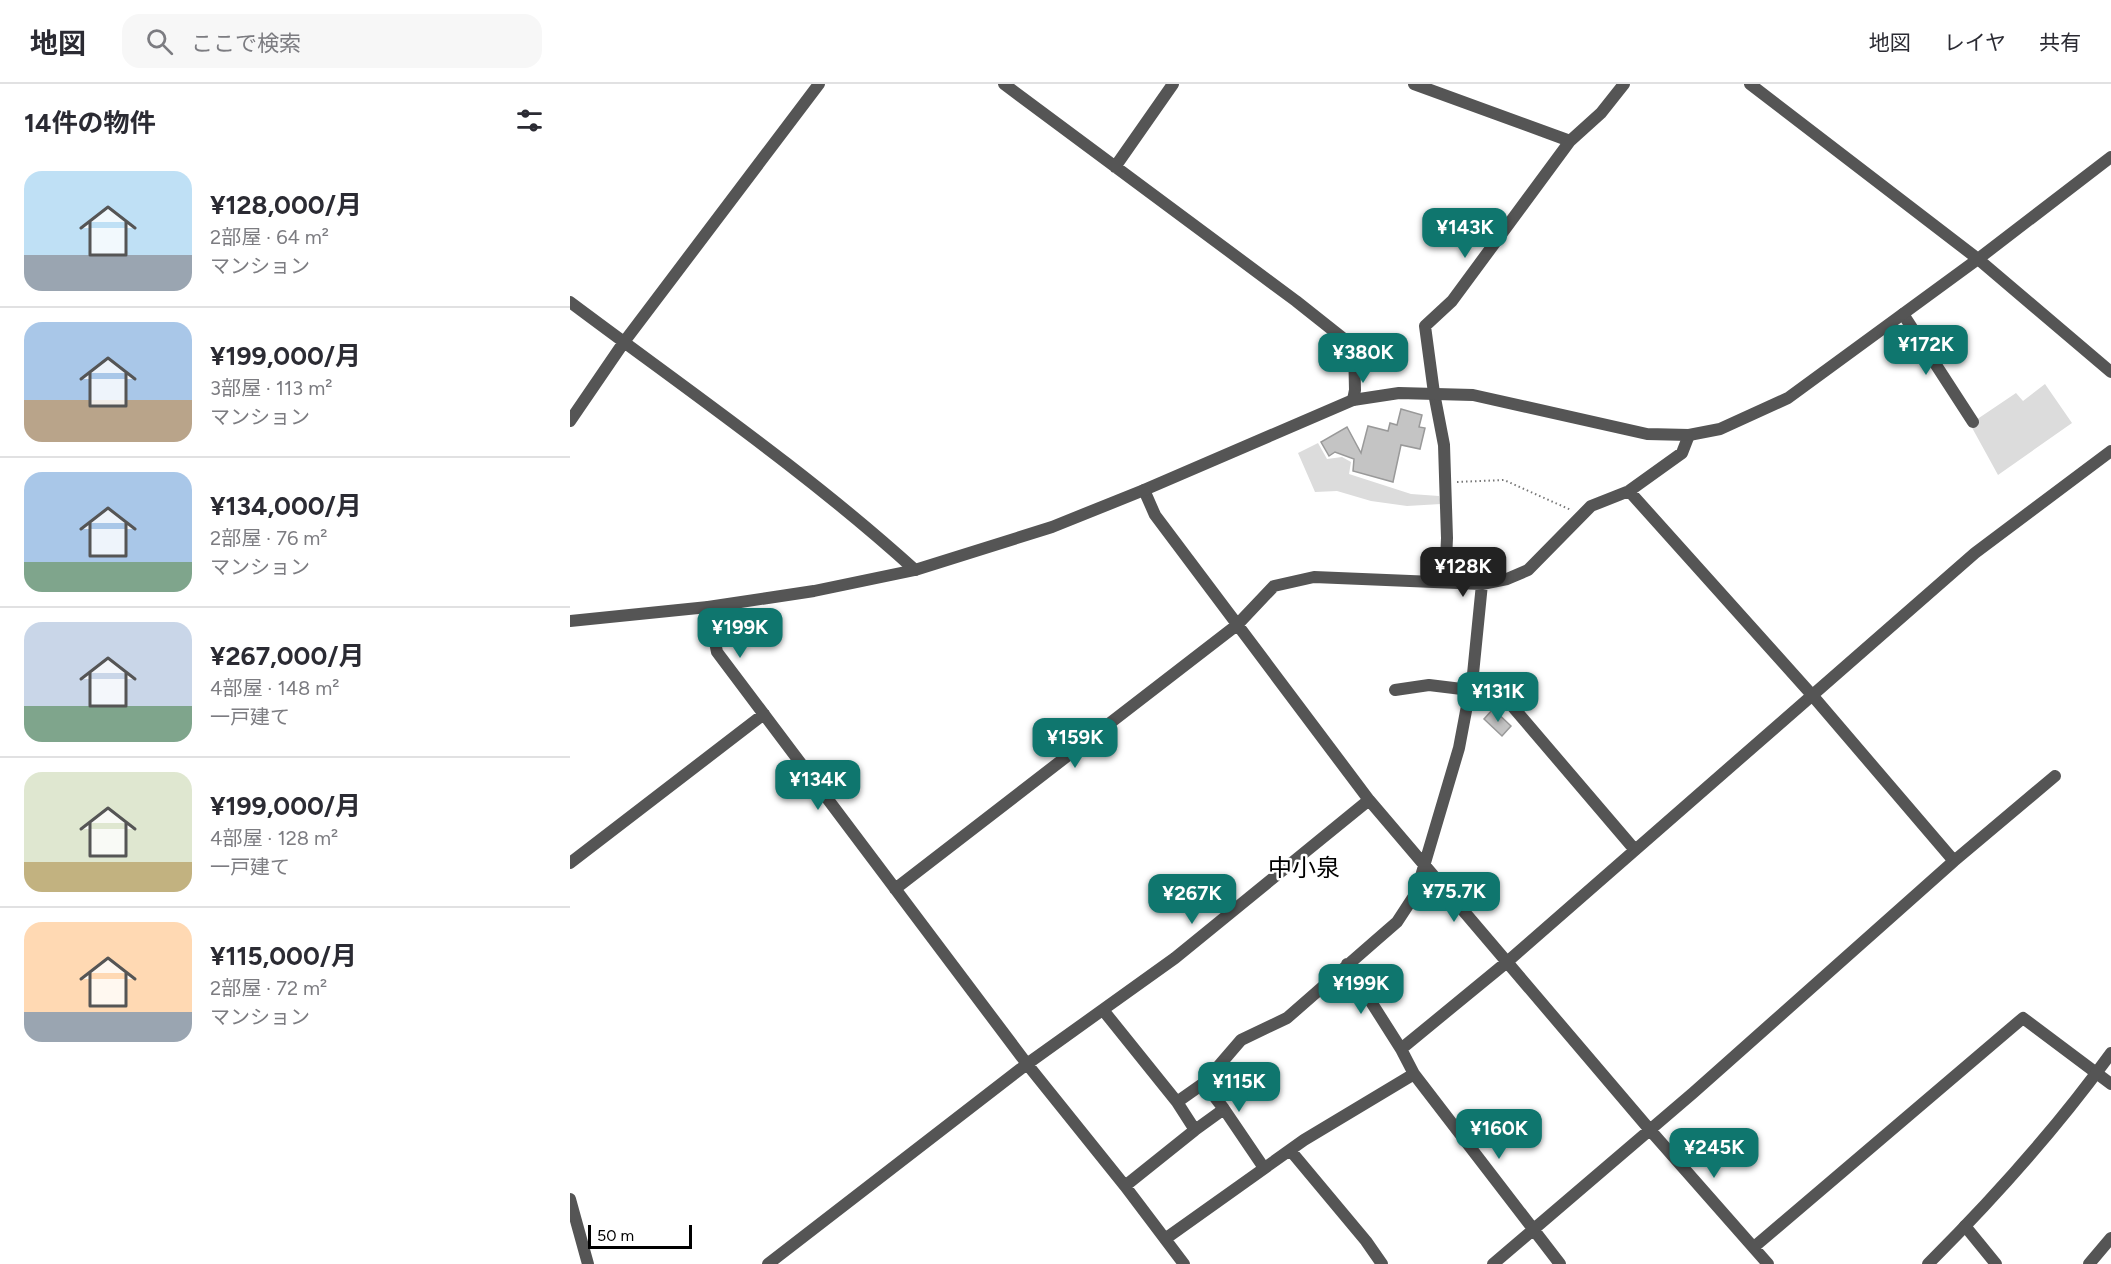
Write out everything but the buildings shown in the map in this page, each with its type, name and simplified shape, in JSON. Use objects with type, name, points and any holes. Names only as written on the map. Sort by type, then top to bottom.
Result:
[{"type":"street","points":[[570,421],[624,342],[819,84]]},
{"type":"street","points":[[1004,84],[1296,301],[1354,347],[1355,390],[1353,400]]},
{"type":"street","points":[[1115,167],[1173,84]]},
{"type":"street","points":[[1414,84],[1570,141]]},
{"type":"street","points":[[1445,582],[1447,538],[1444,445],[1425,326],[1452,301],[1570,141],[1601,113],[1624,84]]},
{"type":"street","points":[[1750,84],[1978,259],[2111,372]]},
{"type":"street","points":[[570,621],[708,607],[814,591],[915,570],[1052,527],[1353,400],[1400,393],[1473,395],[1647,434],[1689,435],[1720,429],[1788,398],[1978,259],[2111,157]]},
{"type":"street","points":[[570,302],[759,443],[876,534],[915,570]]},
{"type":"street","points":[[1904,314],[1973,422]]},
{"type":"street","points":[[895,889],[1237,625],[1274,586],[1314,577],[1482,584],[1507,579],[1528,570],[1591,506],[1629,491],[1682,453],[1689,435]]},
{"type":"street","points":[[1401,1049],[1507,962],[1975,553],[2111,451]]},
{"type":"street","points":[[1144,490],[1155,514],[1369,800],[1650,1130],[1768,1264]]},
{"type":"street","points":[[1629,491],[1812,695],[1954,861]]},
{"type":"street","points":[[1177,1102],[1204,1083],[1241,1040],[1287,1018],[1397,922],[1416,893],[1459,748],[1471,685],[1482,584]]},
{"type":"street","points":[[708,607],[717,652],[1027,1064],[1184,1264]]},
{"type":"street","points":[[1395,690],[1429,684],[1495,686],[1635,850]]},
{"type":"street","points":[[570,863],[764,714]]},
{"type":"street","points":[[1493,1264],[1650,1130],[1954,861],[2055,776]]},
{"type":"street","points":[[768,1264],[1027,1064],[1175,958],[1369,800]]},
{"type":"street","points":[[1347,964],[1401,1049],[1414,1074],[1560,1264]]},
{"type":"street","points":[[1102,1010],[1177,1102],[1195,1130]]},
{"type":"street","points":[[1754,1247],[2023,1018],[2111,1084]]},
{"type":"street","points":[[1928,1264],[2029,1156],[2111,1053]]},
{"type":"street","points":[[1165,1239],[1290,1150],[1414,1074]]},
{"type":"street","points":[[1204,1083],[1264,1168]]},
{"type":"street","points":[[1125,1186],[1224,1109]]},
{"type":"street","points":[[1290,1150],[1366,1241],[1382,1264]]},
{"type":"street","points":[[570,1199],[588,1264]]},
{"type":"street","points":[[1965,1226],[1996,1264]]},
{"type":"street","points":[[2089,1264],[2111,1238]]},
{"type":"path","points":[[1445,483],[1504,480],[1582,515]]},
{"type":"shaded area","points":[[2045,384],[2072,423],[1998,475],[1970,424],[2016,393],[2023,401]]},
{"type":"shaded area","points":[[1318,443],[1327,459],[1342,457],[1351,462],[1349,474],[1411,494],[1439,496],[1441,504],[1407,506],[1371,501],[1337,491],[1315,492],[1298,453]]},
{"type":"district","name":"中小泉","points":[[1304,867]]}]
